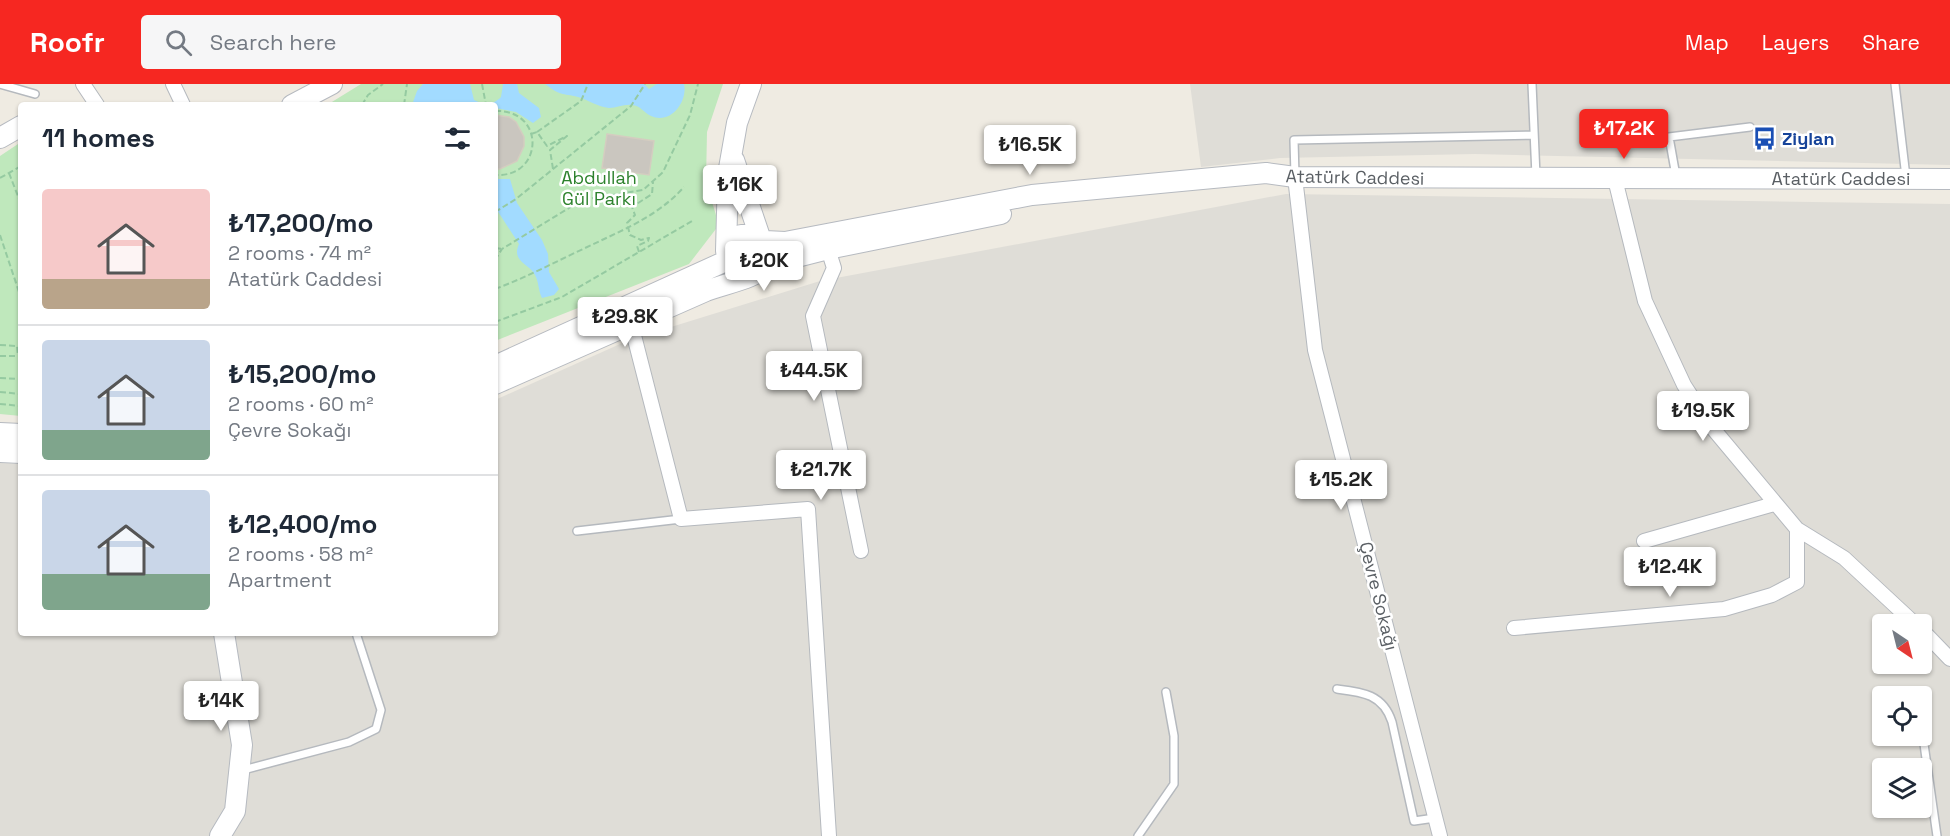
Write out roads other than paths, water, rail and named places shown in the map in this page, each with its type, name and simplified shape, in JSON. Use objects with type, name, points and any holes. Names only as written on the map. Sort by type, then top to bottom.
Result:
[{"type":"main road","points":[[296,102],[311,89],[332,84]]},
{"type":"main road","points":[[741,277],[729,268],[727,253],[728,174],[737,123],[751,84]]},
{"type":"main road","points":[[0,138],[18,128]]},
{"type":"main road","points":[[732,156],[763,239],[770,248],[770,264]]},
{"type":"main road","name":"Atatürk Caddesi","points":[[763,239],[785,242],[1032,195],[1266,173],[1295,177],[1615,179],[1677,176],[1950,179]]},
{"type":"main road","points":[[498,365],[741,277],[757,275],[770,264],[828,249],[1047,205],[1265,183],[1295,177]]},
{"type":"main road","points":[[498,382],[629,316],[727,253],[741,234],[750,233],[763,239]]},
{"type":"main road","points":[[0,433],[18,434]]},
{"type":"main road","points":[[0,452],[18,453]]},
{"type":"main road","points":[[220,836],[235,811],[242,745],[224,636]]},
{"type":"street","points":[[83,84],[95,102]]},
{"type":"street","points":[[172,84],[181,102]]},
{"type":"street","name":"Çevre Sokağı","points":[[1295,177],[1315,350],[1440,836]]},
{"type":"street","points":[[1615,179],[1645,302],[1684,385],[1710,425],[1797,529],[1844,558],[1904,614]]},
{"type":"street","points":[[828,249],[834,268],[813,316],[861,551]]},
{"type":"street","points":[[629,316],[681,519],[808,509],[829,836]]},
{"type":"street","points":[[1644,542],[1774,504]]},
{"type":"street","points":[[1514,628],[1724,609],[1772,595],[1797,582],[1797,529]]},
{"type":"street","points":[[1932,640],[1950,659]]},
{"type":"lane","points":[[0,84],[35,94]]},
{"type":"lane","points":[[1532,84],[1537,179]]},
{"type":"lane","points":[[1895,84],[1906,178]]},
{"type":"lane","points":[[1677,176],[1669,137],[1750,127]]},
{"type":"lane","points":[[1295,177],[1294,140],[1534,135]]},
{"type":"lane","points":[[577,531],[681,519]]},
{"type":"lane","points":[[239,771],[349,742],[376,729],[381,710],[357,636]]},
{"type":"lane","points":[[1337,689],[1367,693],[1387,709],[1392,722],[1414,821],[1435,818]]},
{"type":"lane","points":[[1138,836],[1174,784],[1174,736],[1166,692]]},
{"type":"lane","points":[[1924,746],[1936,836]]},
{"type":"water","points":[[423,84],[470,84],[474,100],[479,102],[413,102],[417,91]]},
{"type":"water","points":[[503,84],[517,84],[519,93],[539,108],[541,117],[533,123],[516,112],[498,109],[498,102],[494,102],[501,97]]},
{"type":"water","points":[[545,84],[644,84],[649,89],[657,84],[684,84],[685,91],[681,104],[676,110],[665,117],[658,118],[635,106],[609,108],[601,106],[558,92]]},
{"type":"water","points":[[498,179],[510,179],[517,203],[542,240],[548,254],[549,272],[559,289],[554,295],[542,298],[535,275],[517,255],[519,244],[498,212]]},
{"type":"place","name":"Ziylan","points":[[1764,138]]},
{"type":"park label","name":"Abdullah Gül Parkı","points":[[599,187]]}]
